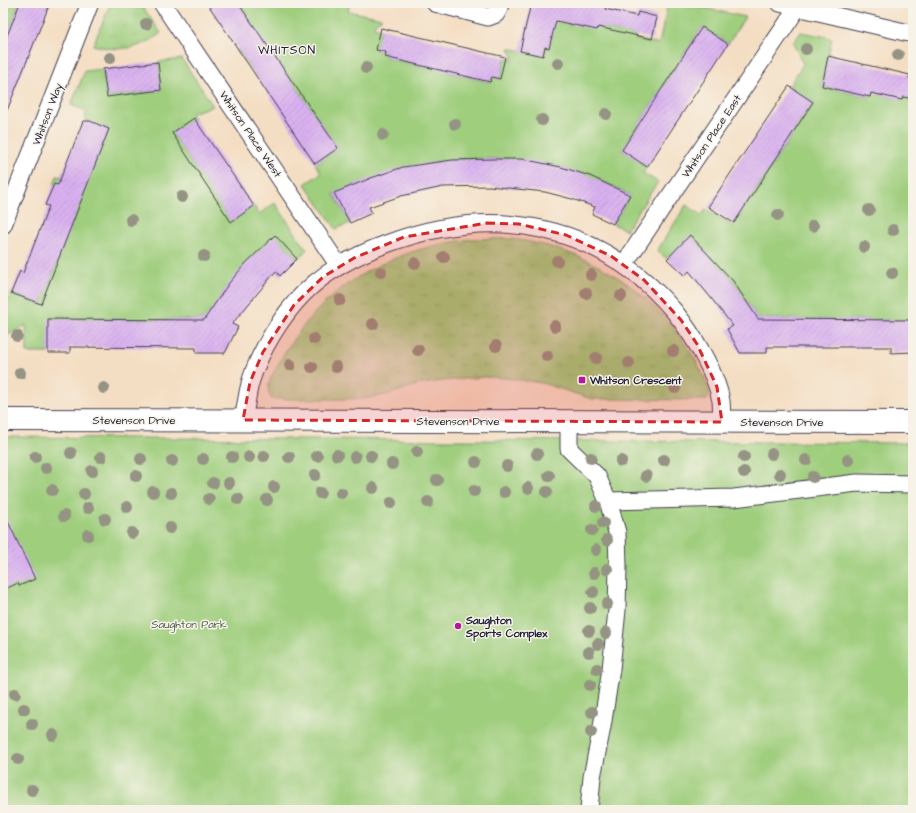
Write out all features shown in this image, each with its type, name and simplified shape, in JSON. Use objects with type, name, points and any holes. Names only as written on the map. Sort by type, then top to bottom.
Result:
[{"type":"street","name":"Whitson Way","points":[[3,225],[90,3]]},
{"type":"street","name":"Whitson Place West","points":[[162,3],[339,266]]},
{"type":"street","points":[[435,3],[488,17],[496,14],[502,3]]},
{"type":"street","points":[[780,3],[913,34]]},
{"type":"street","name":"Whitson Place East","points":[[624,264],[798,7]]},
{"type":"street","points":[[243,420],[250,382],[255,368],[271,337],[303,294],[339,266],[378,247],[404,237],[459,225],[487,223],[519,224],[549,229],[584,242],[624,264],[644,280],[663,298],[681,320],[697,344],[716,386],[721,401],[722,422]]},
{"type":"street","name":"Stevenson Drive","points":[[3,420],[913,422]]},
{"type":"street","points":[[569,421],[569,449],[597,476],[608,500],[616,532],[618,566],[617,610],[611,669],[602,728],[592,777],[589,810]]},
{"type":"street","points":[[608,500],[734,498],[857,483],[913,484]]},
{"type":"highlighted area","points":[[487,223],[519,224],[566,235],[611,256],[644,280],[681,320],[697,344],[717,387],[722,422],[243,420],[250,382],[263,352],[294,305],[323,277],[354,258],[404,237]]},
{"type":"green space","points":[[3,3],[20,3],[3,46]]},
{"type":"green space","points":[[111,3],[140,3],[161,33],[146,43],[129,48],[120,49],[93,45]]},
{"type":"green space","points":[[238,3],[350,3],[348,11],[382,18],[375,23],[374,27],[381,29],[376,50],[386,52],[385,57],[428,68],[429,63],[448,67],[447,72],[490,82],[492,77],[500,79],[505,58],[512,60],[513,56],[509,48],[543,56],[545,47],[549,47],[559,5],[598,27],[636,35],[635,39],[659,44],[668,3],[682,3],[745,17],[728,44],[702,27],[622,150],[647,167],[643,173],[658,182],[626,230],[613,224],[630,195],[595,178],[558,167],[521,160],[483,158],[445,161],[407,168],[370,179],[334,194],[350,223],[336,229],[305,184],[321,173],[315,164],[338,148],[278,61],[256,76],[237,50],[260,35]]},
{"type":"green space","points":[[801,32],[832,38],[822,86],[870,97],[877,68],[883,69],[877,94],[902,100],[903,97],[913,99],[913,320],[758,319],[733,281],[690,235],[667,259],[657,251],[686,205],[702,215],[706,209],[733,226],[813,102],[789,86],[803,64],[793,43]]},
{"type":"green space","points":[[182,59],[213,106],[191,113],[194,118],[172,133],[231,221],[254,206],[259,214],[275,203],[307,250],[297,259],[275,236],[230,282],[204,320],[49,319],[48,353],[27,353],[26,325],[3,338],[3,314],[11,293],[41,304],[83,195],[54,184],[57,176],[61,177],[64,170],[88,180],[109,129],[84,119],[87,111],[71,105],[85,71],[103,69],[107,97],[161,90],[158,62]]},
{"type":"green space","points":[[473,239],[513,239],[563,251],[587,260],[631,286],[668,321],[684,342],[703,375],[710,396],[707,400],[592,399],[542,383],[484,377],[417,385],[386,395],[362,399],[272,399],[268,390],[272,376],[279,363],[296,336],[315,313],[336,293],[360,276],[385,262],[442,244]]},
{"type":"green space","name":"Saughton Park","points":[[3,437],[913,443],[913,810],[3,810]]},
{"type":"building","points":[[20,3],[50,3],[4,118],[3,46]]},
{"type":"building","points":[[207,3],[238,3],[338,148],[315,164]]},
{"type":"building","points":[[531,3],[597,3],[606,5],[605,9],[637,16],[638,12],[657,17],[652,39],[598,27],[597,30],[556,21],[549,48],[545,47],[543,56],[520,51]]},
{"type":"building","points":[[702,27],[728,44],[647,167],[622,150]]},
{"type":"building","points":[[381,28],[505,57],[500,79],[492,77],[490,82],[385,57],[386,52],[376,50]]},
{"type":"building","points":[[828,56],[910,75],[909,78],[913,79],[913,99],[903,97],[902,100],[871,93],[870,97],[822,86]]},
{"type":"building","points":[[158,62],[161,90],[107,97],[103,69]]},
{"type":"building","points":[[789,86],[813,102],[734,223],[708,207]]},
{"type":"building","points":[[194,118],[254,206],[231,222],[172,133]]},
{"type":"building","points":[[83,121],[90,121],[109,129],[41,304],[11,293],[20,271],[23,273],[49,206],[45,205],[54,184],[58,185]]},
{"type":"building","points":[[522,159],[561,167],[590,176],[630,195],[613,224],[592,214],[595,207],[572,199],[545,192],[489,186],[443,187],[401,196],[369,207],[372,213],[350,223],[334,193],[403,167],[452,160]]},
{"type":"building","points":[[275,235],[297,259],[280,276],[276,271],[232,324],[238,327],[225,353],[196,353],[196,348],[70,347],[70,353],[48,353],[48,319],[204,320],[229,283],[246,263]]},
{"type":"building","points":[[690,235],[733,281],[758,319],[913,320],[913,352],[891,353],[891,347],[767,347],[767,353],[740,353],[727,329],[733,326],[689,271],[685,276],[667,259]]},
{"type":"building","points":[[3,511],[35,579],[19,586],[18,583],[3,590]]},
{"type":"place","name":"Whitson Crescent","points":[[582,380]]},
{"type":"place","name":"Saughton Sports Complex","points":[[458,626]]},
{"type":"district","name":"WHITSON","points":[[287,50]]}]
